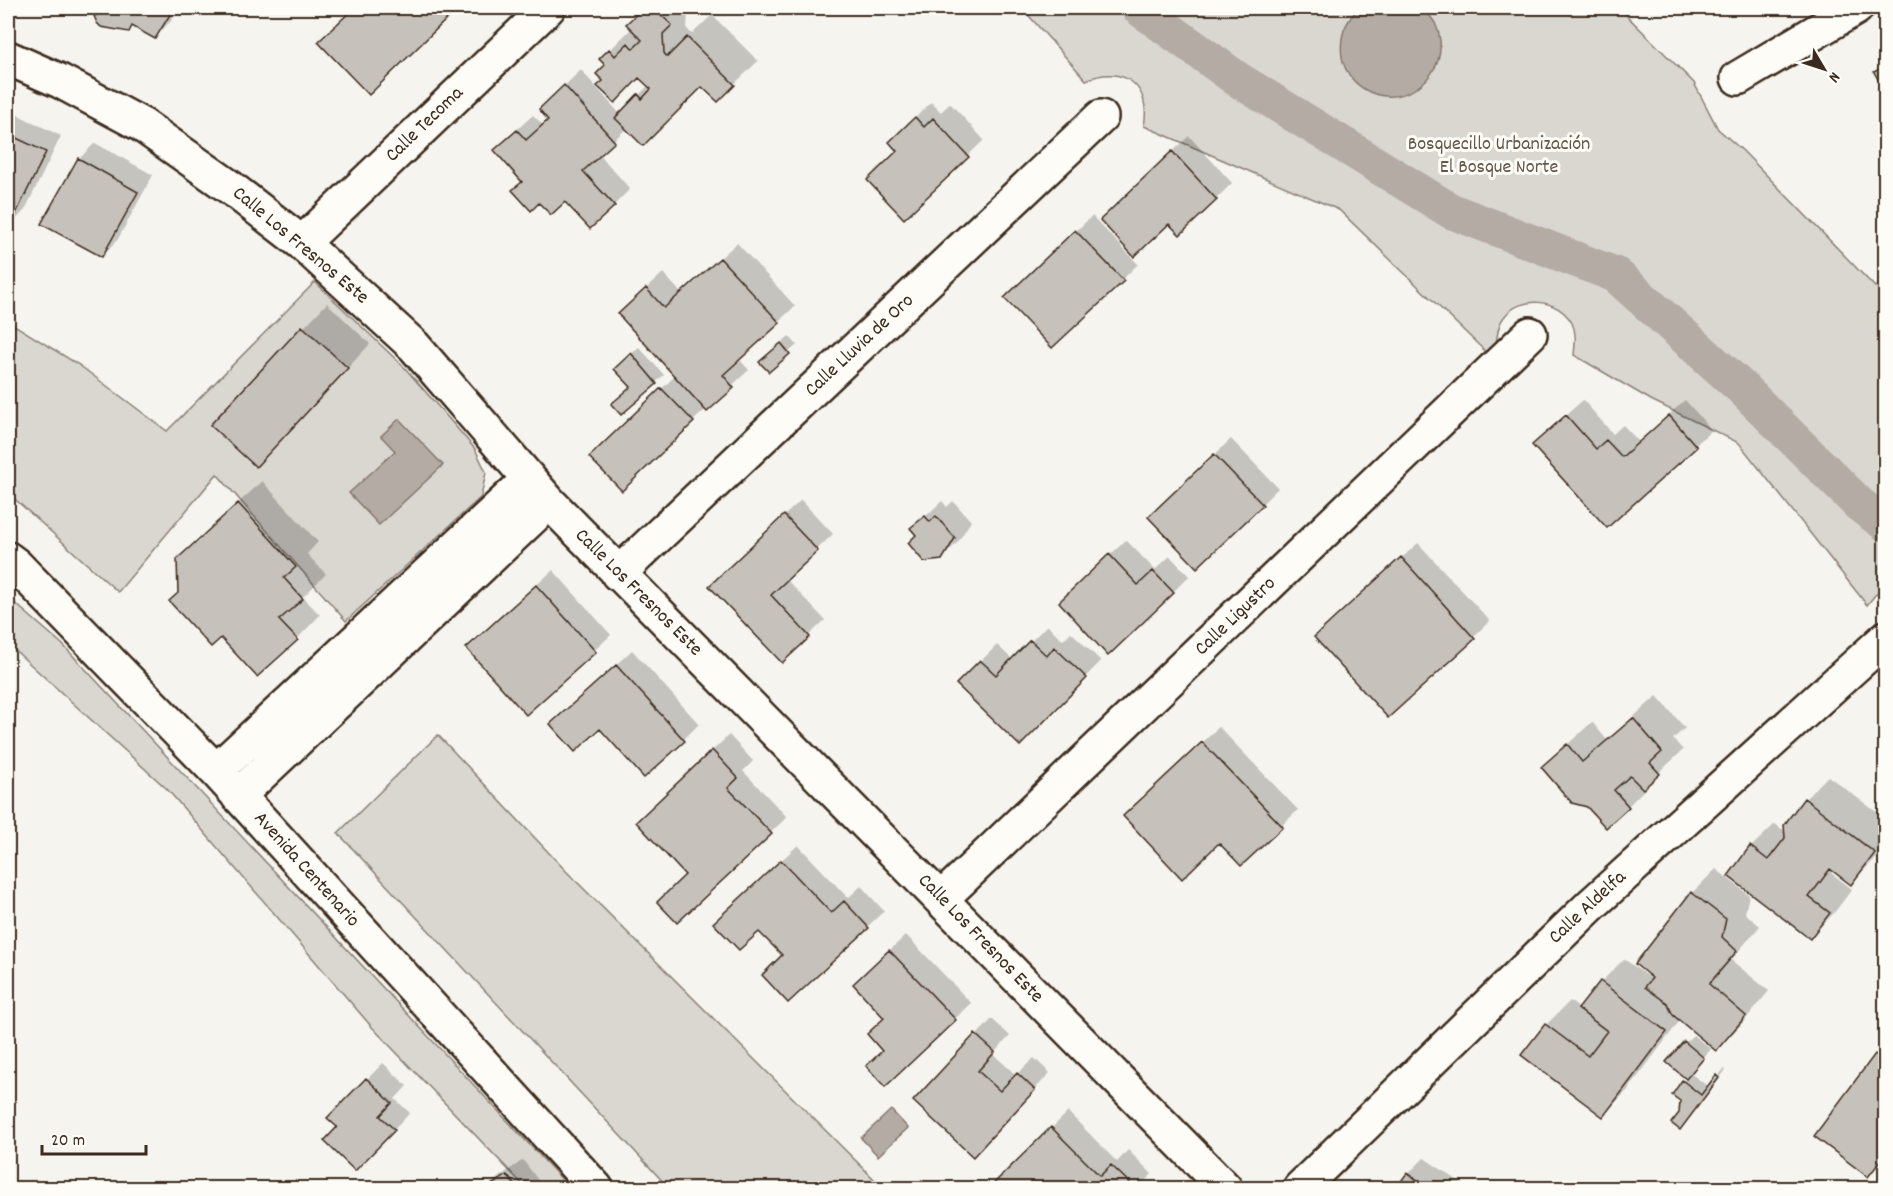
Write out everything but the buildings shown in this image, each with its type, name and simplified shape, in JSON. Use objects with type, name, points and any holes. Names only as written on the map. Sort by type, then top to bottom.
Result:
[{"type":"street","name":"Calle Tecoma","points":[[302,243],[548,8]]},
{"type":"street","points":[[1738,78],[1856,8]]},
{"type":"street","name":"Calle Los Fresnos Este","points":[[8,58],[60,81],[142,125],[231,188],[302,243],[414,346],[539,491],[618,574],[1225,1188]]},
{"type":"street","name":"Calle Lluvia de Oro","points":[[618,574],[1101,117]]},
{"type":"street","name":"Calle Ligustro","points":[[941,899],[1530,334]]},
{"type":"street","points":[[216,771],[539,491]]},
{"type":"street","points":[[238,796],[539,491]]},
{"type":"street","name":"Avenida Centenario","points":[[8,559],[216,771],[596,1188]]},
{"type":"street","name":"Calle Aldelfa","points":[[1300,1188],[1590,906],[1886,638]]},
{"type":"green space","name":"Bosquecillo Urbanización El Bosque Norte","points":[[1022,8],[1619,8],[1694,83],[1718,129],[1743,151],[1875,287],[1885,281],[1885,588],[1867,605],[1739,443],[1651,400],[1574,355],[1574,327],[1558,308],[1539,302],[1520,305],[1511,310],[1501,321],[1494,349],[1488,354],[1339,210],[1144,126],[1144,100],[1132,82],[1112,75],[1086,80]]},
{"type":"green space","points":[[315,282],[405,368],[475,449],[486,472],[481,497],[346,621],[217,474],[118,592],[8,493],[8,321],[79,365],[167,431]]},
{"type":"green space","points":[[8,597],[62,644],[570,1188],[526,1188],[371,1026],[167,789],[8,644]]},
{"type":"green space","points":[[438,735],[566,871],[883,1188],[669,1188],[338,833]]},
{"type":"shaded area","points":[[1359,8],[1424,8],[1435,23],[1440,42],[1438,60],[1430,75],[1418,86],[1404,94],[1387,96],[1370,92],[1354,81],[1343,64],[1341,42],[1347,24]]},
{"type":"shaded area","points":[[399,419],[443,465],[379,525],[349,493],[395,451],[381,436]]},
{"type":"shaded area","points":[[891,1110],[908,1128],[878,1156],[861,1138]]},
{"type":"waterway","points":[[1139,8],[1237,79],[1451,211],[1616,275],[1743,389],[1860,505],[1886,524]]}]
